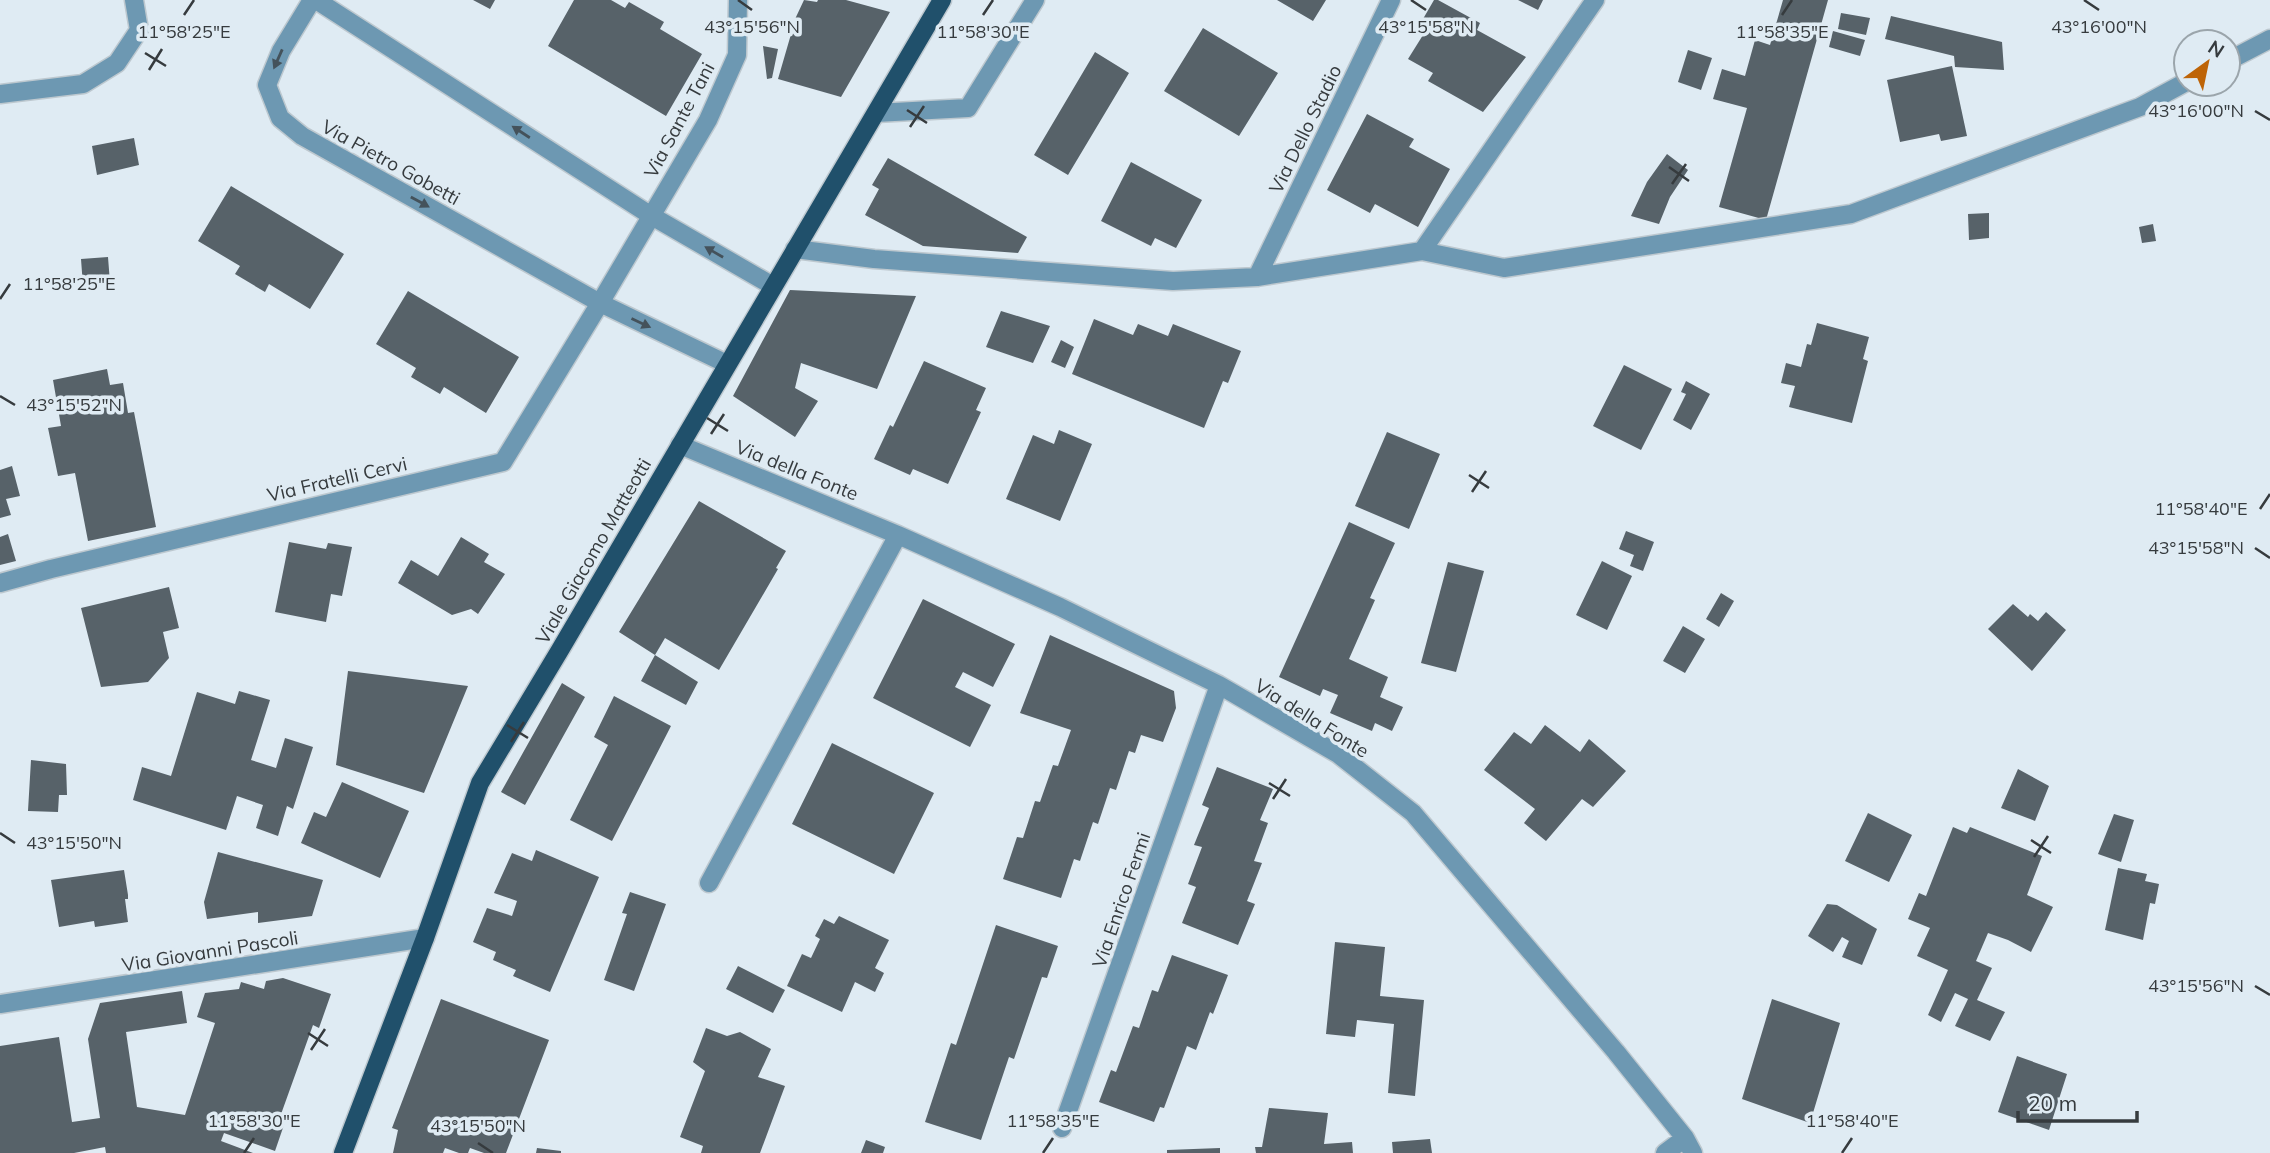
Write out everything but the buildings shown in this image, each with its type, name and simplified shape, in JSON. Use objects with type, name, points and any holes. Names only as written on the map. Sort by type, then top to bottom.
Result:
[{"type":"main road","name":"Viale Giacomo Matteotti","points":[[344,1153],[480,783],[942,0]]},
{"type":"street","points":[[0,94],[83,84],[117,63],[139,30],[135,0]]},
{"type":"street","name":"Via Pietro Gobetti","points":[[727,364],[600,303],[302,136],[279,118],[267,85],[281,51],[314,0],[650,215],[773,286]]},
{"type":"street","name":"Via Sante Tani","points":[[650,215],[708,120],[737,55],[738,0]]},
{"type":"street","points":[[876,113],[968,107],[1035,0]]},
{"type":"street","name":"Via Dello Stadio","points":[[1257,277],[1391,0]]},
{"type":"street","points":[[1422,251],[1595,0]]},
{"type":"street","points":[[2242,54],[2270,39]]},
{"type":"street","points":[[795,249],[874,259],[1172,281],[1257,277],[1422,251],[1504,268],[1851,214],[2140,107],[2172,90]]},
{"type":"street","points":[[600,303],[650,215]]},
{"type":"street","name":"Via Fratelli Cervi","points":[[0,583],[503,462],[600,303]]},
{"type":"street","name":"Via della Fonte","points":[[680,445],[898,535],[1060,607],[1219,685],[1338,754],[1413,813],[1607,1041],[1689,1145]]},
{"type":"street","points":[[709,883],[898,535]]},
{"type":"street","name":"Via Enrico Fermi","points":[[1062,1128],[1219,685]]},
{"type":"street","name":"Via Giovanni Pascoli","points":[[0,1004],[425,938]]},
{"type":"street","points":[[1665,1153],[1689,1145]]}]
